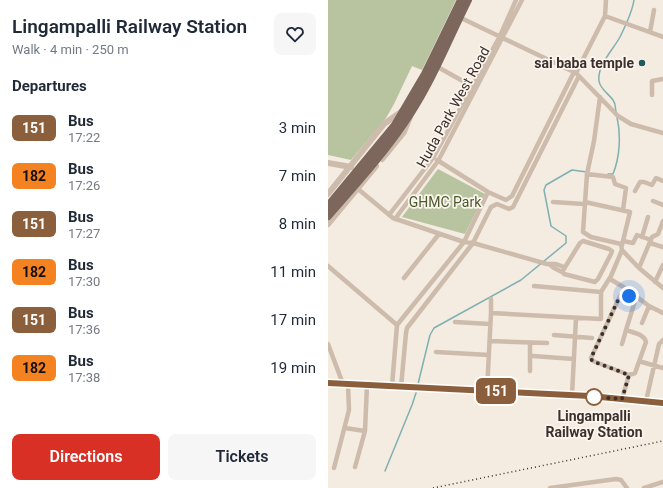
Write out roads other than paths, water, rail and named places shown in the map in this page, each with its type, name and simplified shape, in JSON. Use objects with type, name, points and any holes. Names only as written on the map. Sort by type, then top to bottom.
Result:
[{"type":"main road","points":[[408,112],[461,0]]},
{"type":"main road","points":[[328,216],[408,112],[436,66],[468,0]]},
{"type":"main road","points":[[328,206],[387,141]]},
{"type":"street","name":"Huda Park West Road","points":[[395,219],[438,161],[502,36],[516,0]]},
{"type":"street","name":"Huda Park West Road","points":[[389,215],[433,158],[522,0]]},
{"type":"street","points":[[401,387],[407,328],[473,243],[491,207],[497,204],[509,209],[513,207],[605,16],[606,0]]},
{"type":"street","points":[[650,32],[654,10]]},
{"type":"street","points":[[605,16],[663,36]]},
{"type":"street","points":[[460,17],[577,73],[618,116],[631,124],[663,133]]},
{"type":"street","points":[[436,66],[468,84]]},
{"type":"street","points":[[433,158],[488,192],[506,200],[512,196],[577,73]]},
{"type":"street","points":[[652,94],[652,81],[663,79]]},
{"type":"street","points":[[600,98],[594,141],[587,172],[583,232],[591,237],[622,245],[633,243],[636,235],[643,235],[663,247]]},
{"type":"street","points":[[328,194],[384,124],[408,112]]},
{"type":"street","points":[[328,224],[404,132],[408,112]]},
{"type":"street","points":[[328,163],[351,167]]},
{"type":"street","points":[[587,172],[610,176],[614,178],[615,184],[626,188],[623,210]]},
{"type":"street","points":[[635,191],[640,182],[652,185],[656,178],[663,181]]},
{"type":"street","points":[[358,189],[395,219],[464,242],[473,243],[548,264],[556,264],[563,270],[564,274],[595,282],[598,280],[612,251],[583,241],[580,243],[563,270]]},
{"type":"street","points":[[392,386],[397,325],[464,242],[488,192]]},
{"type":"street","points":[[653,201],[663,205]]},
{"type":"street","points":[[491,314],[601,319],[601,292],[610,279],[622,245],[630,213],[629,211],[584,203],[553,202]]},
{"type":"street","points":[[643,235],[648,217]]},
{"type":"street","points":[[638,268],[651,240],[658,234],[663,221]]},
{"type":"street","points":[[404,278],[439,234]]},
{"type":"street","points":[[622,245],[638,268],[663,288]]},
{"type":"street","points":[[655,282],[663,265]]},
{"type":"street","points":[[328,266],[397,325]]},
{"type":"street","points":[[610,279],[649,306],[663,313]]},
{"type":"street","points":[[534,286],[601,292]]},
{"type":"street","points":[[622,344],[626,330],[635,301],[634,299],[623,294],[620,296],[591,358],[592,361],[629,375],[635,373],[646,342],[642,335],[626,330]]},
{"type":"street","points":[[487,391],[491,299]]},
{"type":"street","points":[[642,323],[649,306]]},
{"type":"street","points":[[572,395],[576,318]]},
{"type":"street","points":[[455,322],[490,324]]},
{"type":"street","points":[[554,335],[592,338]]},
{"type":"street","points":[[646,401],[659,344],[663,340]]},
{"type":"street","points":[[490,341],[547,343]]},
{"type":"street","points":[[530,343],[530,371]]},
{"type":"street","points":[[328,344],[345,384],[349,410],[334,468]]},
{"type":"street","points":[[436,352],[489,355]]},
{"type":"street","points":[[533,356],[574,359]]},
{"type":"street","points":[[642,362],[663,368]]},
{"type":"street","points":[[622,399],[629,375]]},
{"type":"street","points":[[328,383],[572,395],[663,403]]},
{"type":"street","points":[[355,467],[365,431],[367,385]]},
{"type":"street","points":[[345,428],[365,431]]},
{"type":"street","points":[[550,488],[616,479],[621,480],[628,488]]},
{"type":"street","points":[[644,488],[663,482]]},
{"type":"waterway","points":[[616,112],[614,101],[600,84],[599,75],[603,63],[620,37],[630,14],[634,0]]},
{"type":"waterway","points":[[608,174],[613,174],[618,153],[619,131],[617,117]]},
{"type":"waterway","points":[[418,384],[430,335],[434,328],[521,280],[566,243],[566,236],[551,226],[544,190],[546,185],[572,170],[587,172]]},
{"type":"waterway","points":[[385,471],[416,393]]},
{"type":"railway","points":[[433,488],[663,441]]},
{"type":"place","name":"sai baba temple","points":[[642,63]]},
{"type":"place","name":"Lingampalli Railway Station","points":[[594,397]]},
{"type":"park label","name":"GHMC Park","points":[[445,202]]}]
